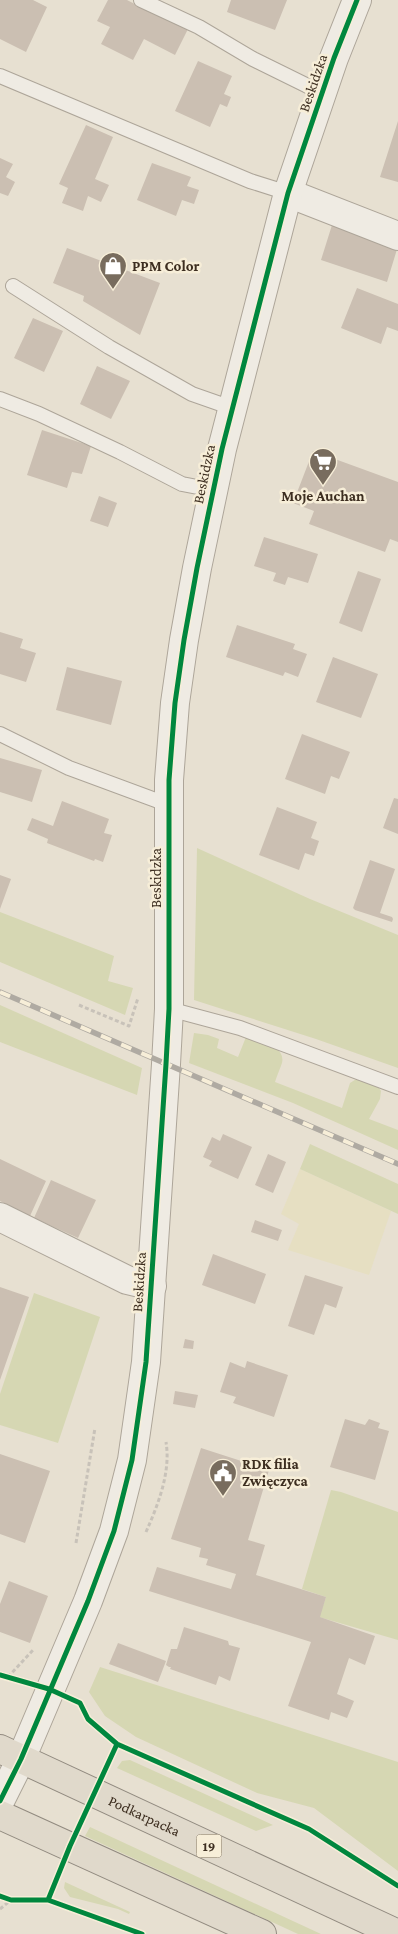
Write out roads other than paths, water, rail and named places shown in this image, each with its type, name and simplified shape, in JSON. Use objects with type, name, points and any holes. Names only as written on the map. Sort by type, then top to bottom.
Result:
[{"type":"highway","name":"Podkarpacka","points":[[10,1754],[398,1934]]},
{"type":"highway","points":[[0,1815],[262,1934]]},
{"type":"street","name":"Beskidzka","points":[[0,1801],[10,1754],[88,1601],[114,1531],[132,1460],[146,1362],[152,1286],[168,1010],[169,780],[177,684],[197,568],[213,490],[232,408],[288,193],[322,93],[357,0]]},
{"type":"street","points":[[288,193],[398,236]]},
{"type":"street","name":"Beskidzka","points":[[0,1217],[127,1280],[152,1286]]},
{"type":"lane","points":[[141,0],[199,28],[253,59],[322,93]]},
{"type":"lane","points":[[0,76],[250,181],[288,193]]},
{"type":"lane","points":[[13,286],[109,347],[192,394],[232,408]]},
{"type":"lane","points":[[0,399],[39,414],[182,484],[213,490]]},
{"type":"lane","points":[[0,734],[69,768],[169,805]]},
{"type":"lane","points":[[168,1010],[240,1028],[398,1087]]},
{"type":"railway","points":[[0,992],[398,1164]]},
{"type":"place","name":"PPM Color","points":[[113,290]]},
{"type":"place","name":"Moje Auchan","points":[[323,486]]},
{"type":"place","name":"RDK filia Zwięczyca","points":[[223,1497]]}]
